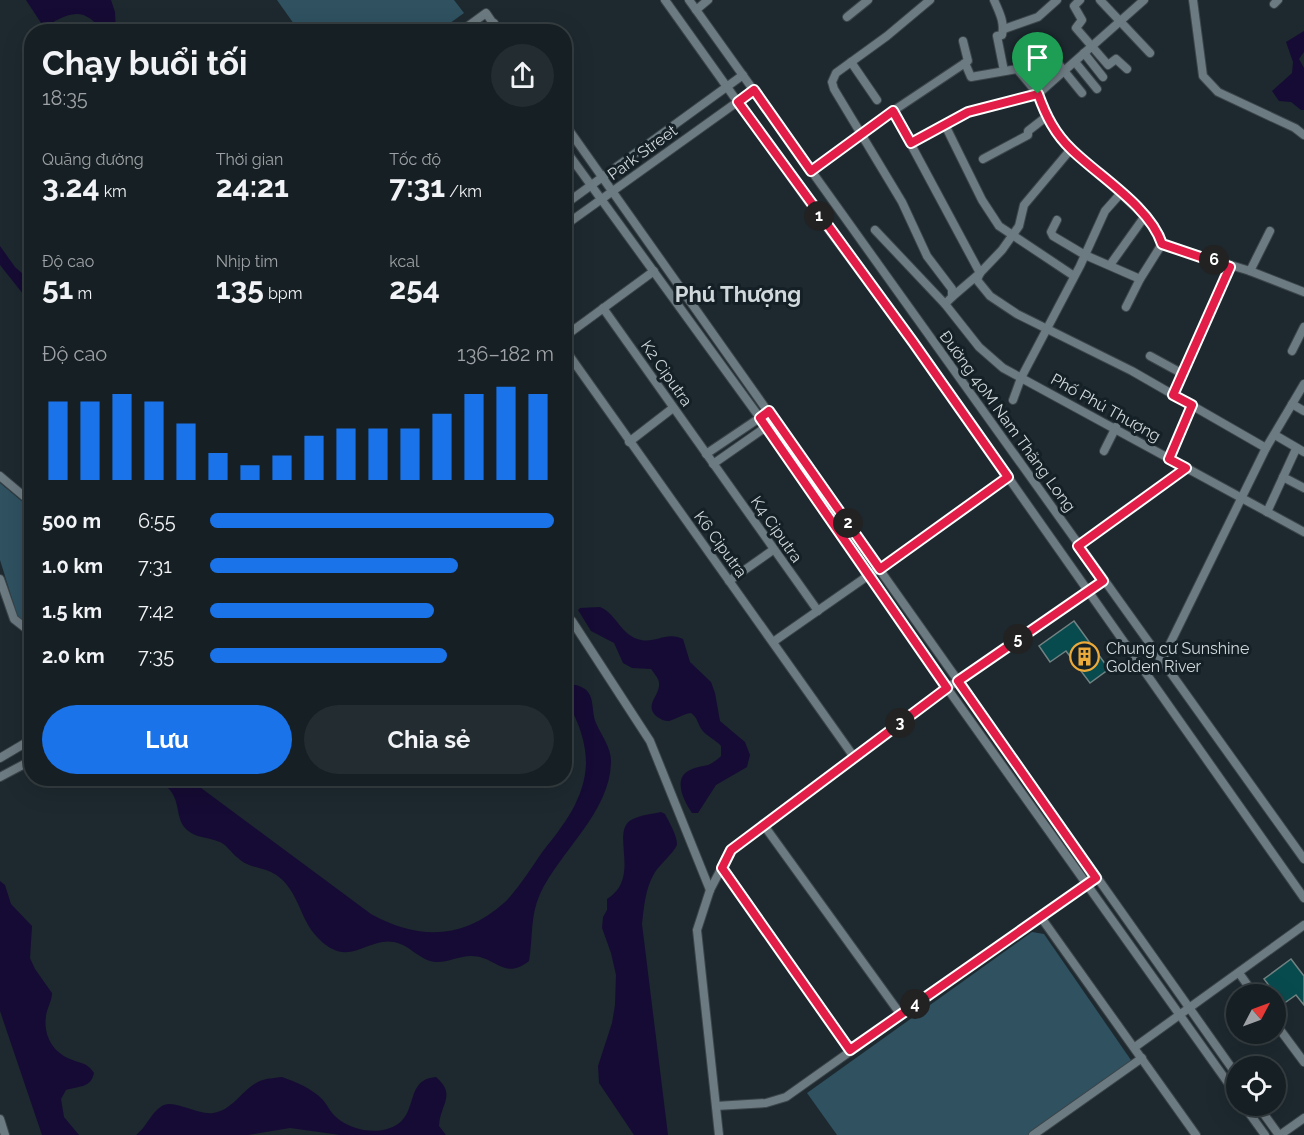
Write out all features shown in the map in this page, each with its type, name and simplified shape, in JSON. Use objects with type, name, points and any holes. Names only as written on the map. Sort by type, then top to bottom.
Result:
[{"type":"street","name":"Đường 40M Nam Thăng Long","points":[[665,0],[913,342],[1304,898]]},
{"type":"street","name":"Đường 40M Nam Thăng Long","points":[[689,0],[1304,859]]},
{"type":"street","points":[[696,10],[708,0]]},
{"type":"street","points":[[847,17],[867,0]]},
{"type":"street","points":[[930,0],[887,36],[836,73],[832,82],[902,202],[927,256],[952,289],[948,301]]},
{"type":"street","points":[[994,0],[1002,17],[1004,28],[1002,35],[997,36],[1004,71]]},
{"type":"street","points":[[1004,28],[1038,17],[1057,0]]},
{"type":"street","points":[[1080,0],[1074,6],[1082,21],[1076,28],[1103,77]]},
{"type":"street","points":[[1100,0],[1150,53]]},
{"type":"street","points":[[1193,0],[1203,76],[1218,92],[1304,135]]},
{"type":"street","points":[[911,143],[968,112],[1038,94],[1142,1]]},
{"type":"street","points":[[471,24],[486,13],[494,23]]},
{"type":"street","points":[[963,41],[968,61],[966,63],[971,77],[979,78],[1017,69],[1038,94],[1046,117],[1071,149],[1144,216],[1159,236],[1162,244]]},
{"type":"street","points":[[1042,45],[1082,93]]},
{"type":"street","points":[[1087,50],[1108,65],[1116,59],[1126,69]]},
{"type":"street","points":[[851,62],[877,100]]},
{"type":"street","points":[[1075,62],[1097,89]]},
{"type":"street","points":[[811,171],[893,111],[966,63]]},
{"type":"street","name":"Park Street","points":[[572,199],[743,75]]},
{"type":"street","name":"Park Street","points":[[572,220],[754,90]]},
{"type":"street","points":[[893,111],[980,273]]},
{"type":"street","points":[[983,159],[1028,135],[1028,131],[1046,117]]},
{"type":"street","points":[[945,125],[982,200],[999,226],[1074,276]]},
{"type":"street","points":[[572,134],[1226,1060]]},
{"type":"street","points":[[948,301],[1002,250],[1019,226],[1024,205],[1071,149]]},
{"type":"street","points":[[572,159],[760,418],[947,688],[1226,1080]]},
{"type":"street","points":[[1013,400],[1021,378],[1049,328],[1105,211],[1121,193]]},
{"type":"street","points":[[1110,266],[1144,216]]},
{"type":"street","points":[[1057,220],[1051,234],[1085,255],[1140,279]]},
{"type":"street","points":[[875,230],[948,301]]},
{"type":"street","points":[[1251,272],[1270,231]]},
{"type":"street","points":[[1162,244],[1251,272],[1304,292]]},
{"type":"street","points":[[1126,307],[1162,244]]},
{"type":"street","points":[[1173,395],[1230,267]]},
{"type":"street","points":[[572,331],[654,271]]},
{"type":"street","points":[[980,273],[977,280],[990,296],[1017,314],[1049,328],[1192,405],[1266,448]]},
{"type":"street","name":"Phố Phú Thượng","points":[[948,301],[979,347],[1003,368],[1116,427],[1169,459],[1304,532]]},
{"type":"street","name":"K2 Ciputra","points":[[603,308],[713,464]]},
{"type":"street","points":[[1292,351],[1304,327]]},
{"type":"street","points":[[1150,356],[1183,374]]},
{"type":"street","name":"K6 Ciputra","points":[[572,360],[855,757]]},
{"type":"street","points":[[1161,662],[1266,448],[1304,384]]},
{"type":"street","points":[[1292,404],[1304,411]]},
{"type":"street","points":[[1169,459],[1192,405]]},
{"type":"street","points":[[629,442],[673,408]]},
{"type":"street","points":[[706,454],[769,411]]},
{"type":"street","points":[[713,464],[776,421]]},
{"type":"street","points":[[1104,451],[1116,427]]},
{"type":"street","points":[[1267,512],[1283,477],[1300,450],[1275,435]]},
{"type":"street","name":"K4 Ciputra","points":[[713,464],[818,611]]},
{"type":"street","points":[[1078,546],[1186,468]]},
{"type":"street","points":[[0,476],[24,496]]},
{"type":"street","points":[[773,642],[1008,477]]},
{"type":"street","points":[[1283,477],[1304,488]]},
{"type":"street","points":[[729,581],[773,550]]},
{"type":"street","points":[[0,579],[14,619],[24,627]]},
{"type":"street","points":[[719,1135],[697,930],[710,890],[731,850],[947,688],[1103,581]]},
{"type":"street","points":[[572,621],[650,741],[710,890]]},
{"type":"street","points":[[0,758],[24,744]]},
{"type":"street","points":[[16,748],[24,757]]},
{"type":"street","points":[[0,777],[24,764]]},
{"type":"street","points":[[763,824],[901,1014]]},
{"type":"street","points":[[722,868],[850,1050]]},
{"type":"street","points":[[716,1106],[766,1103],[786,1096],[1096,878]]},
{"type":"street","points":[[1040,916],[1196,1135]]},
{"type":"street","points":[[1135,1047],[1190,1010],[1304,926]]},
{"type":"street","points":[[1239,973],[1247,984]]},
{"type":"street","points":[[1286,1038],[1304,1062]]},
{"type":"street","points":[[1033,1135],[1142,1058]]},
{"type":"street","points":[[1251,1116],[1265,1135]]},
{"type":"street","points":[[1266,1116],[1280,1135],[1304,1118]]},
{"type":"street","points":[[0,1119],[5,1135]]},
{"type":"shaded area","points":[[26,0],[111,0],[115,12],[116,24],[96,24],[87,17],[77,14],[64,17],[51,24],[42,24]]},
{"type":"shaded area","points":[[277,0],[454,0],[464,13],[449,24],[294,24]]},
{"type":"shaded area","points":[[1304,31],[1304,52],[1299,59],[1304,68],[1304,110],[1301,110],[1291,102],[1279,101],[1272,91],[1292,73],[1293,62],[1286,42]]},
{"type":"shaded area","points":[[0,246],[15,267],[24,275],[24,295],[0,265]]},
{"type":"shaded area","points":[[0,483],[24,503],[24,620],[18,618],[0,560]]},
{"type":"shaded area","points":[[600,607],[606,610],[634,638],[652,640],[672,636],[683,639],[690,662],[711,682],[720,721],[745,742],[750,755],[747,767],[716,785],[698,813],[692,813],[686,803],[681,790],[682,779],[690,770],[709,765],[721,756],[721,746],[704,732],[691,713],[669,721],[656,716],[652,705],[659,686],[656,675],[651,669],[632,668],[623,663],[614,643],[591,631],[578,610]]},
{"type":"shaded area","points":[[572,684],[585,689],[592,700],[596,723],[611,756],[609,780],[594,814],[540,894],[533,919],[529,961],[513,969],[471,956],[429,961],[394,942],[384,942],[348,952],[329,947],[311,930],[293,894],[280,878],[271,872],[242,861],[220,842],[190,833],[181,822],[176,802],[166,786],[198,786],[371,914],[389,923],[423,932],[457,929],[473,924],[505,902],[572,810],[582,788],[586,763],[583,741],[573,712]]},
{"type":"shaded area","points":[[661,812],[665,814],[671,825],[677,844],[651,880],[645,899],[642,924],[668,1135],[634,1135],[599,1083],[598,1066],[612,1023],[615,1005],[616,975],[602,928],[603,917],[607,910],[607,899],[617,890],[623,879],[623,833],[626,825],[633,819]]},
{"type":"shaded area","points":[[0,881],[5,885],[11,904],[32,926],[30,958],[52,993],[45,1023],[48,1036],[59,1052],[86,1065],[94,1073],[87,1084],[66,1090],[61,1099],[64,1117],[79,1135],[42,1135],[0,1011]]},
{"type":"shaded area","points":[[1032,932],[1044,934],[1133,1063],[1029,1135],[837,1135],[807,1093]]},
{"type":"shaded area","points":[[282,1077],[313,1092],[341,1121],[358,1129],[371,1131],[396,1126],[404,1119],[418,1085],[436,1077],[445,1089],[446,1100],[439,1126],[446,1135],[340,1135],[290,1128],[248,1135],[136,1135],[164,1105],[174,1104],[200,1112],[213,1113],[233,1103],[256,1083],[265,1079]]},
{"type":"building","name":"Chung cư Sunshine Golden River","points":[[1074,621],[1109,669],[1090,683],[1066,651],[1050,662],[1039,646]]},
{"type":"building","points":[[1291,959],[1304,976],[1304,1005],[1296,995],[1286,1002],[1286,984],[1268,984],[1264,979]]},
{"type":"place","name":"Chung cư Sunshine Golden River","points":[[1085,657]]},
{"type":"district","name":"Phú Thượng","points":[[738,294]]},
{"type":"route","points":[[754,90],[811,171],[893,111],[911,143],[968,112],[1038,94],[1046,117],[1061,138],[1130,200],[1150,222],[1162,244],[1230,267],[1173,395],[1192,405],[1169,459],[1186,468],[1078,546],[1103,581],[958,681],[1096,878],[850,1050],[722,868],[731,850],[763,824],[947,688],[760,418],[769,411],[880,569],[1008,477],[738,102],[754,90]]}]
